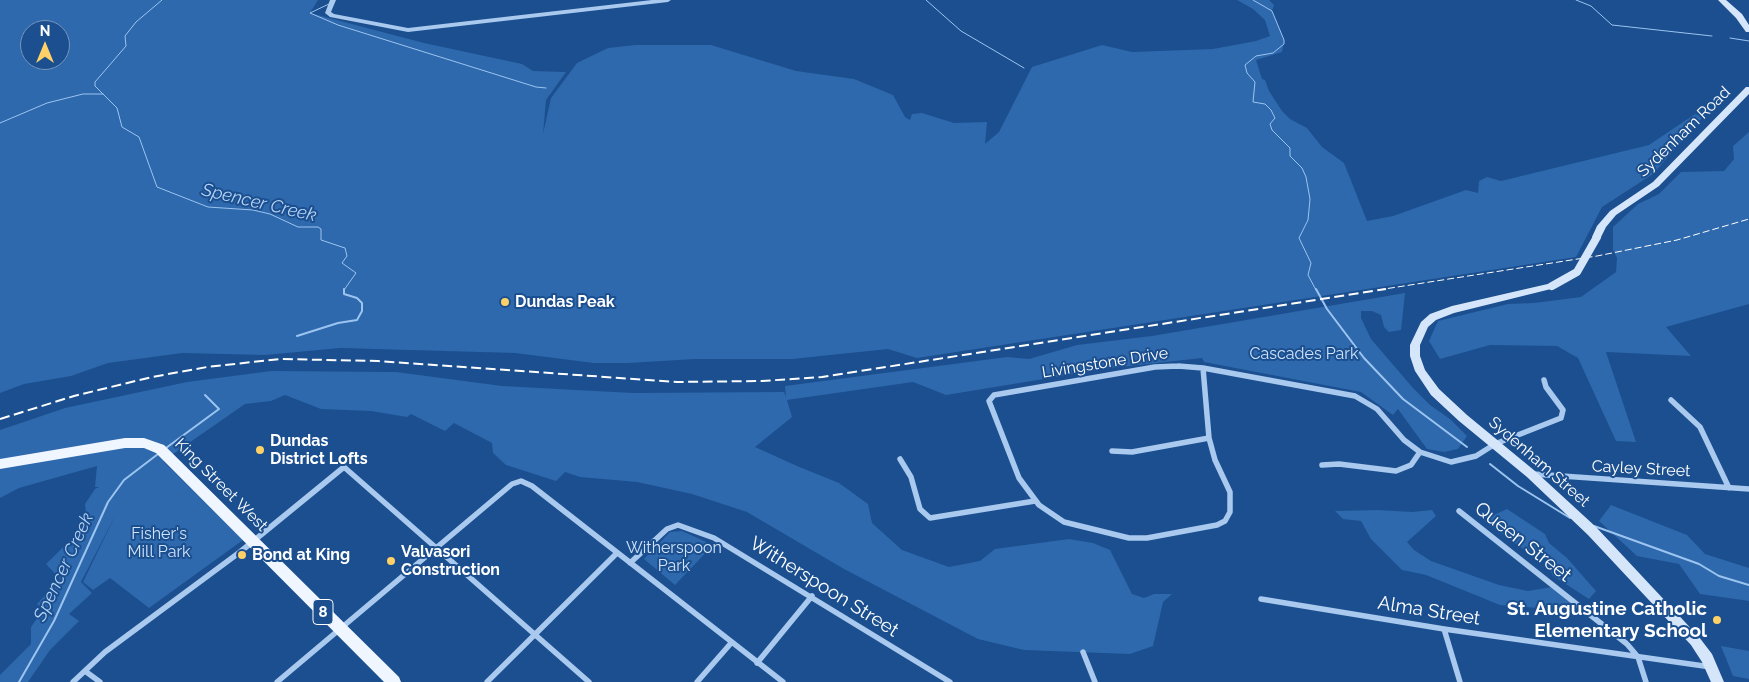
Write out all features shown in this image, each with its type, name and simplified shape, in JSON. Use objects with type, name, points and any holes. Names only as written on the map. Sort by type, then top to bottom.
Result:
[{"type":"main road","points":[[1722,0],[1739,16],[1749,30]]},
{"type":"main road","name":"Sydenham Road","points":[[1502,298],[1552,286],[1577,272],[1584,263],[1602,226],[1613,213],[1656,184],[1749,89]]},
{"type":"main road","name":"Sydenham Street","points":[[1502,298],[1440,313],[1424,325],[1415,345],[1415,356],[1420,371],[1429,384],[1463,418],[1531,474],[1605,544],[1695,641],[1712,668],[1718,682]]},
{"type":"main road","name":"King Street West","points":[[0,464],[125,443],[144,444],[164,453],[394,682]]},
{"type":"street","points":[[334,0],[328,13],[332,16],[408,30],[668,0]]},
{"type":"street","name":"Livingstone Drive","points":[[1035,501],[1019,478],[990,405],[991,397],[994,395],[1155,367],[1203,368],[1346,394],[1364,400],[1377,409],[1404,440],[1420,452],[1440,460],[1459,462],[1476,456],[1495,444],[1561,418],[1563,410],[1546,387],[1544,380]]},
{"type":"street","points":[[900,458],[911,477],[920,509],[930,518],[1035,501],[1064,522],[1129,538],[1147,538],[1217,525],[1225,521],[1230,512],[1230,492],[1215,460],[1209,438],[1203,368]]},
{"type":"street","points":[[1671,400],[1700,427],[1729,488]]},
{"type":"street","points":[[1112,451],[1132,452],[1209,438]]},
{"type":"street","points":[[1322,465],[1339,464],[1396,471],[1411,465],[1420,452]]},
{"type":"street","points":[[73,682],[139,625],[252,542],[344,467],[589,682]]},
{"type":"street","name":"Cayley Street","points":[[1531,474],[1749,489]]},
{"type":"street","points":[[277,682],[512,484],[521,481],[532,486],[783,682]]},
{"type":"street","name":"Queen Street","points":[[1459,511],[1627,644],[1638,657],[1646,682]]},
{"type":"street","name":"Witherspoon Street","points":[[630,563],[667,529],[678,525],[714,538],[812,596],[950,682]]},
{"type":"street","points":[[487,682],[617,553]]},
{"type":"street","points":[[758,663],[812,596]]},
{"type":"street","name":"Alma Street","points":[[1261,599],[1444,629],[1712,668]]},
{"type":"street","points":[[1444,629],[1460,682]]},
{"type":"street","points":[[697,682],[732,642]]},
{"type":"street","points":[[1083,652],[1095,682]]},
{"type":"street","points":[[85,671],[100,682]]},
{"type":"green space","points":[[0,0],[318,0],[310,13],[424,43],[522,64],[533,71],[566,72],[546,100],[543,134],[551,98],[577,63],[608,48],[636,45],[711,45],[796,71],[854,79],[893,95],[905,117],[910,120],[912,114],[922,113],[954,123],[987,122],[985,144],[999,132],[1032,67],[1102,45],[1132,52],[1213,49],[1256,41],[1270,36],[1265,20],[1253,9],[1237,0],[1269,0],[1274,5],[1272,11],[1284,40],[1282,52],[1256,60],[1262,79],[1265,80],[1269,91],[1282,111],[1290,119],[1307,128],[1322,147],[1344,163],[1367,221],[1393,216],[1466,190],[1478,193],[1479,181],[1487,177],[1501,181],[1649,145],[1695,114],[1703,117],[1653,174],[1602,207],[1576,257],[917,358],[888,349],[792,359],[695,359],[594,363],[515,353],[340,348],[265,355],[182,353],[108,363],[71,376],[24,384],[0,393]]},
{"type":"green space","points":[[1749,132],[1749,304],[1666,327],[1691,356],[1606,352],[1636,442],[1616,441],[1578,358],[1557,346],[1490,345],[1440,359],[1429,341],[1438,321],[1508,304],[1581,297],[1616,272],[1617,258],[1613,250],[1613,227],[1638,204],[1659,194],[1681,172],[1724,171],[1734,159],[1733,146]]},
{"type":"green space","points":[[1405,293],[1401,330],[1389,332],[1384,327],[1381,315],[1372,311],[1361,311],[1361,318],[1371,339],[1413,388],[1467,436],[1458,449],[1444,452],[1427,449],[1398,409],[1393,415],[1361,392],[1204,362],[1202,358],[1111,368],[946,395],[913,382],[787,400],[792,417],[755,447],[839,483],[868,504],[872,523],[902,550],[949,567],[980,561],[995,549],[1069,539],[1093,543],[1110,550],[1132,594],[1144,598],[1154,594],[1172,594],[1163,602],[1153,646],[1130,654],[1024,650],[978,639],[844,569],[747,512],[692,494],[637,482],[580,477],[565,472],[556,481],[506,465],[493,453],[492,443],[454,423],[445,431],[411,414],[407,417],[371,411],[321,409],[285,395],[271,401],[245,404],[163,461],[243,540],[149,608],[110,578],[93,590],[83,582],[116,514],[81,582],[92,593],[69,614],[79,621],[50,650],[28,682],[0,682],[0,675],[31,644],[31,627],[43,610],[37,604],[60,579],[46,564],[87,524],[85,504],[95,489],[99,487],[95,487],[97,466],[19,488],[0,498],[0,430],[65,408],[187,382],[271,371],[396,372],[502,386],[633,393],[784,392],[786,397],[785,386],[1007,357],[1029,359],[1077,345],[1152,336]]},
{"type":"green space","points":[[1611,505],[1687,535],[1705,554],[1749,568],[1749,601],[1700,594],[1679,564],[1637,556],[1599,521]]},
{"type":"green space","points":[[1507,509],[1545,534],[1549,543],[1567,558],[1596,591],[1589,599],[1553,576],[1544,556],[1527,552],[1483,520]]},
{"type":"green space","points":[[1378,510],[1412,512],[1432,510],[1436,516],[1407,542],[1414,550],[1431,561],[1499,585],[1528,591],[1552,587],[1588,612],[1500,605],[1426,575],[1402,570],[1371,539],[1361,521],[1343,519],[1335,511]]},
{"type":"green space","name":"Witherspoon Park","points":[[682,531],[713,545],[675,585],[644,559],[670,532]]},
{"type":"green space","points":[[1721,646],[1749,651],[1749,679],[1733,676]]},
{"type":"waterway","points":[[103,94],[95,86],[95,82],[126,46],[125,36],[136,22],[162,0]]},
{"type":"waterway","points":[[926,0],[961,31],[1024,68]]},
{"type":"waterway","points":[[1253,0],[1272,11],[1284,40],[1284,44],[1273,53],[1256,56],[1245,65],[1247,73],[1255,82],[1253,102],[1265,104],[1271,110],[1275,118],[1270,124],[1272,130],[1290,148],[1290,156],[1302,168],[1306,177],[1310,199],[1308,220],[1299,238],[1311,263],[1308,275],[1316,290]]},
{"type":"waterway","points":[[1576,0],[1591,6],[1612,25],[1712,36]]},
{"type":"waterway","points":[[329,4],[310,13],[338,25],[536,87],[546,88]]},
{"type":"waterway","points":[[1730,38],[1749,41]]},
{"type":"waterway","name":"Spencer Creek","points":[[0,123],[47,103],[83,94],[103,94]]},
{"type":"waterway","name":"Spencer Creek","points":[[103,94],[117,108],[122,127],[139,137],[157,187],[208,207],[253,210],[270,214],[298,227],[318,227],[321,229],[321,240],[345,248],[347,256],[342,263],[356,273],[344,290]]},
{"type":"waterway","points":[[1316,289],[1327,309],[1364,358],[1403,399],[1467,447]]},
{"type":"waterway","name":"Spencer Creek","points":[[297,336],[338,323],[357,320],[362,311],[362,303],[357,298],[344,294],[344,290]]},
{"type":"waterway","name":"Spencer Creek","points":[[166,448],[219,409],[205,395]]},
{"type":"waterway","name":"Spencer Creek","points":[[19,682],[54,621],[108,502],[124,480],[158,454]]},
{"type":"waterway","points":[[1490,464],[1518,486],[1570,518]]},
{"type":"waterway","points":[[1594,526],[1699,564],[1719,576],[1749,585]]},
{"type":"railway","points":[[1378,290],[1597,256],[1677,240],[1749,219]]},
{"type":"railway","points":[[0,419],[74,396],[152,377],[207,367],[280,359],[378,361],[677,382],[762,381],[822,377],[1386,289]]},
{"type":"place","name":"Dundas Peak","points":[[505,302]]},
{"type":"place","name":"Dundas District Lofts","points":[[260,450]]},
{"type":"place","name":"Bond at King","points":[[242,555]]},
{"type":"place","name":"Valvasori Construction","points":[[391,561]]},
{"type":"place","name":"St. Augustine Catholic Elementary School","points":[[1717,620]]},
{"type":"park label","name":"Cascades Park","points":[[1304,354]]},
{"type":"park label","name":"Fisher's Mill Park","points":[[159,543]]}]
